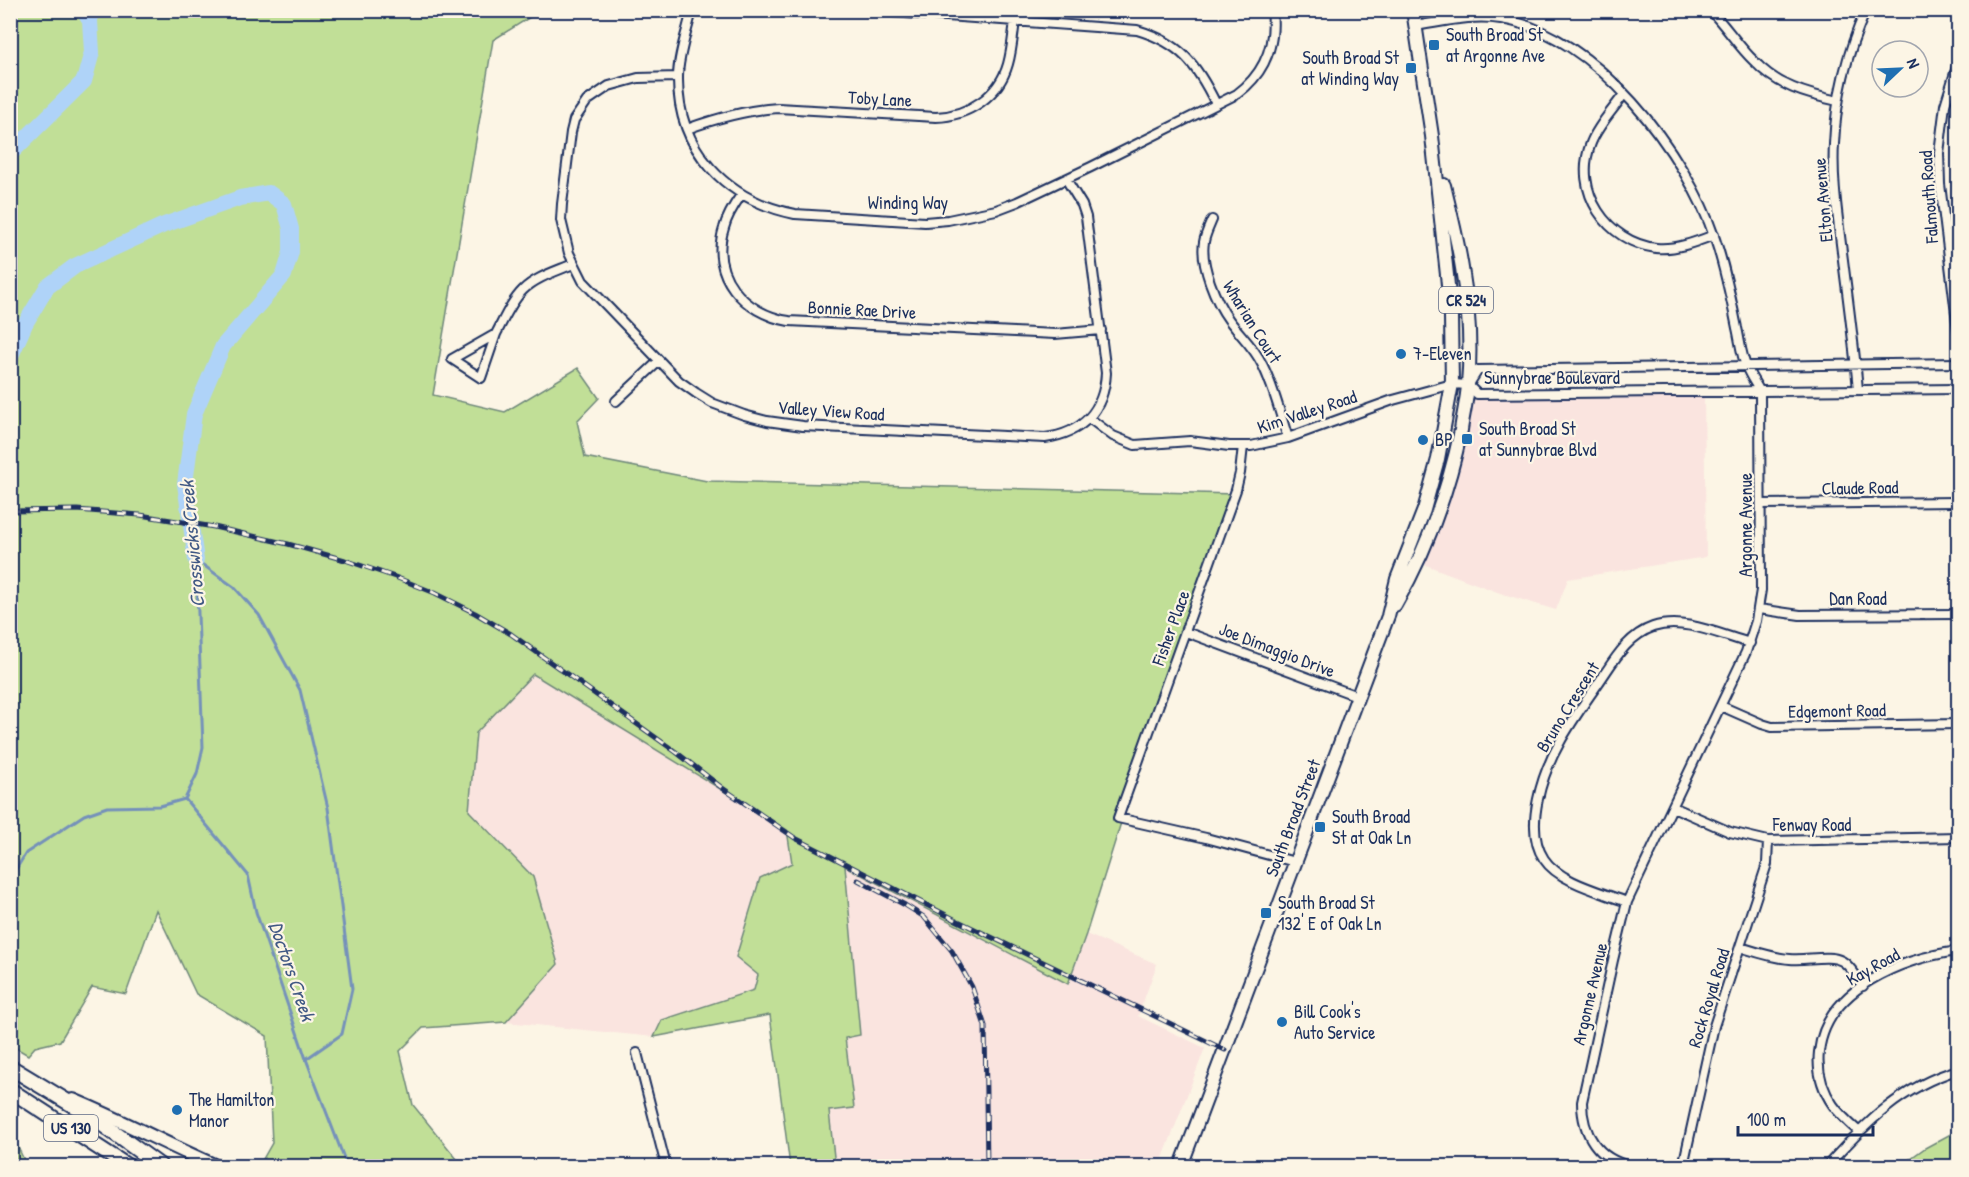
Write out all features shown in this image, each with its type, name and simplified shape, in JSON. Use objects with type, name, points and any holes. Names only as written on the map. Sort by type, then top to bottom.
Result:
[{"type":"highway","name":"US 130","points":[[10,1067],[91,1116],[160,1167]]},
{"type":"highway","name":"US 130","points":[[10,1090],[127,1167]]},
{"type":"main road","name":"South Broad Street","points":[[1181,1167],[1388,616],[1397,579],[1424,510],[1438,459],[1452,384],[1451,317],[1432,136],[1413,10]]},
{"type":"main road","name":"South Broad Street","points":[[1388,616],[1407,584],[1430,536],[1441,506],[1455,460],[1468,386],[1468,318],[1464,277],[1432,136]]},
{"type":"main road","points":[[1424,510],[1441,506]]},
{"type":"main road","points":[[1416,530],[1430,536]]},
{"type":"main road","points":[[50,1090],[116,1118],[216,1167]]},
{"type":"street","name":"Winding Way","points":[[692,10],[678,77],[678,96],[687,129],[705,163],[716,175],[741,195],[761,205],[795,214],[925,222],[965,217],[996,210],[1017,202],[1246,87],[1262,68],[1272,40],[1272,11],[1285,10]]},
{"type":"street","points":[[864,10],[1137,30],[1152,34],[1178,49],[1189,59],[1200,73],[1216,104]]},
{"type":"street","points":[[1710,10],[1764,72],[1793,89],[1838,101]]},
{"type":"street","name":"Elton Avenue","points":[[1858,390],[1833,177],[1833,146],[1838,101],[1850,53],[1866,10]]},
{"type":"street","name":"Argonne Avenue","points":[[1414,26],[1481,17],[1520,23],[1548,34],[1563,43],[1591,64],[1624,94],[1646,118],[1678,163],[1696,195],[1714,235],[1726,276],[1746,366],[1760,392],[1762,574],[1759,609],[1750,643],[1627,902],[1582,1102],[1582,1113],[1588,1135],[1595,1146],[1612,1160],[1630,1167]]},
{"type":"street","name":"Toby Lane","points":[[687,129],[717,118],[758,109],[778,108],[936,117],[965,112],[987,98],[1003,77],[1008,64],[1015,21]]},
{"type":"street","name":"Falmouth Road","points":[[1959,63],[1945,105],[1939,153],[1940,184],[1959,330]]},
{"type":"street","name":"Valley View Road","points":[[678,77],[638,78],[622,81],[597,93],[579,110],[571,132],[561,204],[564,237],[573,264],[583,281],[679,381],[712,403],[744,415],[790,425],[1046,438],[1069,432],[1089,418]]},
{"type":"street","points":[[1624,94],[1596,132],[1587,157],[1586,182],[1598,212],[1619,235],[1642,245],[1664,248],[1714,235]]},
{"type":"street","points":[[1066,179],[1082,205],[1086,217],[1106,373],[1105,385],[1097,408],[1089,418]]},
{"type":"street","name":"Bonnie Rae Drive","points":[[741,195],[727,218],[723,230],[721,255],[728,280],[735,291],[743,301],[763,315],[789,321],[1055,334],[1101,330]]},
{"type":"street","name":"Wharian Court","points":[[1212,220],[1203,243],[1212,289],[1228,319],[1262,363],[1288,438]]},
{"type":"street","points":[[496,334],[452,359],[482,378],[496,334],[514,301],[532,282],[573,264]]},
{"type":"street","points":[[616,401],[659,361]]},
{"type":"street","name":"Sunnybrae Boulevard","points":[[1959,363],[1478,370],[1468,386],[1477,394],[1959,389]]},
{"type":"street","name":"Kim Valley Road","points":[[1089,418],[1113,436],[1135,445],[1190,441],[1243,446],[1288,438],[1373,406],[1452,384],[1468,386]]},
{"type":"street","name":"Fisher Place","points":[[1243,446],[1236,490],[1118,818],[1206,838],[1295,862]]},
{"type":"street","name":"Claude Road","points":[[1761,504],[1959,502]]},
{"type":"street","name":"Dan Road","points":[[1759,609],[1800,615],[1959,614]]},
{"type":"street","name":"Bruno Crescent","points":[[1627,902],[1558,874],[1539,850],[1534,827],[1537,807],[1542,784],[1558,745],[1623,649],[1649,628],[1672,624],[1684,625],[1750,643]]},
{"type":"street","name":"Joe Dimaggio Drive","points":[[1186,632],[1358,696]]},
{"type":"street","name":"Edgemont Road","points":[[1721,706],[1772,727],[1959,724]]},
{"type":"street","name":"Fenway Road","points":[[1672,807],[1730,832],[1768,841],[1959,837]]},
{"type":"street","name":"Rock Royal Road","points":[[1683,1167],[1714,1026],[1767,864],[1768,841]]},
{"type":"street","points":[[1740,947],[1773,957],[1789,959],[1839,959],[1849,966],[1863,986]]},
{"type":"street","name":"Kay Road","points":[[1858,1131],[1841,1115],[1827,1094],[1819,1069],[1824,1031],[1830,1018],[1846,999],[1863,986],[1904,964],[1924,957],[1959,951]]},
{"type":"street","points":[[637,1053],[666,1167]]},
{"type":"street","points":[[1827,1167],[1858,1131],[1902,1095],[1930,1080],[1959,1070]]},
{"type":"shaded area","points":[[1468,385],[1477,394],[1704,392],[1706,557],[1568,579],[1556,610],[1500,593],[1418,562],[1430,536]]},
{"type":"shaded area","points":[[533,674],[787,830],[792,863],[754,990],[663,1020],[654,1037],[506,1022],[558,964],[469,811],[476,733]]},
{"type":"shaded area","points":[[845,865],[1068,983],[1086,934],[1157,964],[1138,1016],[1205,1048],[1160,1166],[835,1166],[829,1111],[854,1108],[845,1038],[859,1035]]},
{"type":"green space","points":[[10,11],[540,11],[493,40],[433,395],[505,412],[578,368],[599,398],[577,421],[585,457],[707,481],[1236,494],[1140,762],[1068,984],[845,866],[860,1035],[845,1038],[854,1108],[829,1111],[835,1166],[790,1166],[770,1015],[654,1037],[662,1020],[754,990],[758,975],[736,957],[760,878],[792,863],[787,830],[533,674],[476,733],[469,811],[533,877],[558,964],[506,1022],[423,1028],[400,1051],[413,1105],[457,1159],[456,1166],[259,1166],[272,1143],[267,1036],[196,994],[156,910],[126,994],[92,987],[60,1041],[35,1047],[28,1055],[11,1045]]},
{"type":"green space","points":[[1958,1130],[1958,1166],[1900,1166],[1925,1148]]},
{"type":"green space","points":[[11,1133],[27,1166],[11,1166]]},
{"type":"waterway","name":"Crosswicks Creek","points":[[10,154],[84,81],[92,52],[90,21],[83,10]]},
{"type":"waterway","name":"Crosswicks Creek","points":[[10,358],[25,324],[47,287],[75,266],[164,225],[240,198],[269,193],[284,204],[291,229],[291,252],[284,275],[223,346],[194,414],[185,484],[196,560]]},
{"type":"waterway","points":[[196,560],[234,587],[259,615],[300,690],[328,808],[352,989],[342,1034],[306,1059]]},
{"type":"waterway","name":"Crosswicks Creek","points":[[10,879],[26,853],[84,815],[107,807],[160,806],[185,799],[197,774],[203,747],[196,560]]},
{"type":"waterway","name":"Doctors Creek","points":[[185,799],[248,875],[256,912],[306,1059],[347,1166]]},
{"type":"railway","points":[[10,511],[77,510],[140,515],[214,527],[345,560],[435,593],[511,634],[795,838],[958,921],[1225,1050]]},
{"type":"railway","points":[[858,880],[924,917],[952,951],[972,987],[985,1026],[987,1166]]},
{"type":"place","name":"South Broad St at Argonne Ave","points":[[1434,45]]},
{"type":"place","name":"South Broad St at Winding Way","points":[[1411,68]]},
{"type":"place","name":"7-Eleven","points":[[1401,354]]},
{"type":"place","name":"South Broad St at Sunnybrae Blvd","points":[[1467,439]]},
{"type":"place","name":"BP","points":[[1423,440]]},
{"type":"place","name":"South Broad St at Oak Ln","points":[[1320,827]]},
{"type":"place","name":"South Broad St 132' E of Oak Ln","points":[[1266,913]]},
{"type":"place","name":"Bill Cook's Auto Service","points":[[1282,1022]]},
{"type":"place","name":"The Hamilton Manor","points":[[177,1110]]}]
